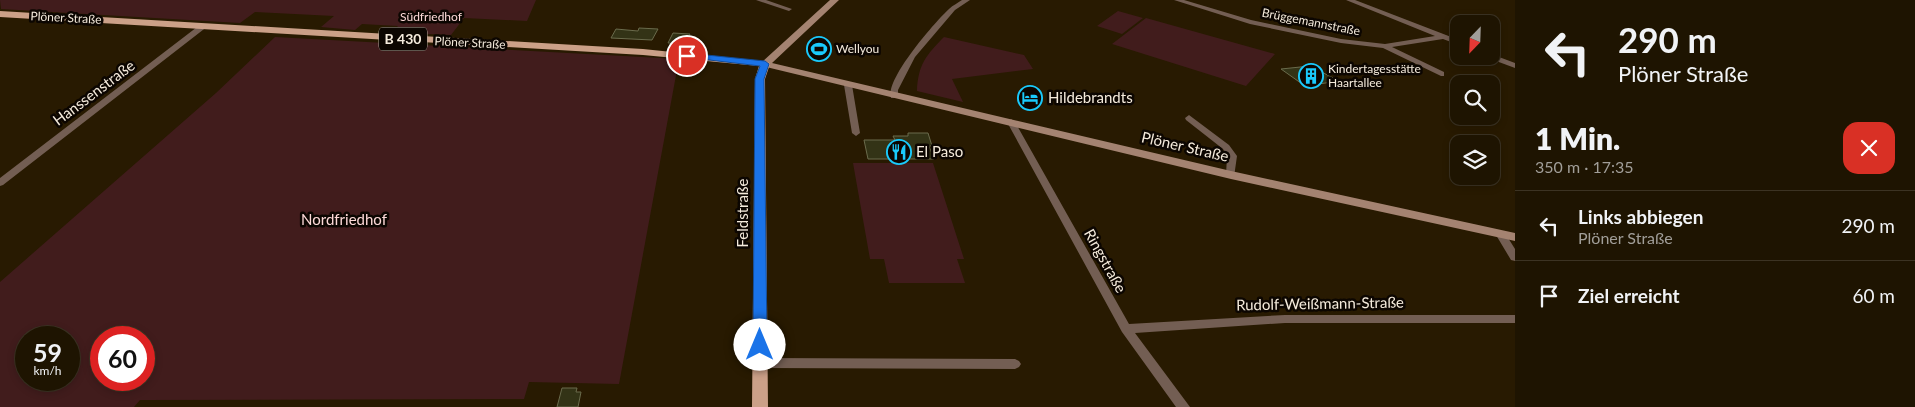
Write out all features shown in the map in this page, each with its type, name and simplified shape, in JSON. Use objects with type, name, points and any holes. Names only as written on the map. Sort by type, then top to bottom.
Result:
[{"type":"main road","points":[[765,64],[771,49],[824,0]]},
{"type":"main road","points":[[765,64],[835,0]]},
{"type":"main road","name":"Plöner Straße","points":[[0,14],[643,52],[765,64],[894,96],[1231,174],[1515,237]]},
{"type":"main road","name":"Feldstraße","points":[[760,407],[760,79],[765,64]]},
{"type":"street","points":[[759,0],[789,9]]},
{"type":"street","points":[[894,96],[894,90],[912,56],[953,9],[967,0]]},
{"type":"street","name":"Brüggemannstraße","points":[[1176,0],[1297,33],[1341,41],[1385,46],[1443,37]]},
{"type":"street","points":[[1349,0],[1450,40]]},
{"type":"street","name":"Hanssenstraße","points":[[0,183],[204,26]]},
{"type":"street","points":[[1385,46],[1441,74]]},
{"type":"street","points":[[1500,60],[1515,66]]},
{"type":"street","points":[[848,85],[856,133]]},
{"type":"street","points":[[1189,118],[1226,147],[1232,156],[1231,174]]},
{"type":"street","name":"Ringstraße","points":[[1011,122],[1126,329],[1183,407]]},
{"type":"street","points":[[1501,235],[1515,257]]},
{"type":"street","name":"Rudolf-Weißmann-Straße","points":[[1126,329],[1285,319],[1515,319]]},
{"type":"street","points":[[760,363],[1014,364]]},
{"type":"green space","name":"Südfriedhof","points":[[0,0],[536,0],[527,21],[464,18],[451,35],[404,33],[406,29],[398,26],[362,24],[355,30],[321,27],[334,16],[255,12],[240,23],[1,9]]},
{"type":"green space","points":[[1118,11],[1143,18],[1122,34],[1097,26]]},
{"type":"green space","points":[[1146,18],[1275,54],[1246,86],[1112,44]]},
{"type":"green space","name":"Nordfriedhof","points":[[275,37],[679,59],[619,384],[529,382],[524,399],[140,400],[134,407],[0,407],[0,282],[216,93]]},
{"type":"green space","points":[[944,37],[1024,55],[1033,69],[952,79],[963,102],[917,91],[919,74],[924,61],[932,49]]},
{"type":"green space","points":[[853,163],[933,163],[964,259],[957,259],[965,283],[889,283],[884,259],[870,259]]},
{"type":"building","points":[[639,28],[658,29],[652,40],[611,38],[616,29],[638,31]]},
{"type":"building","points":[[673,33],[690,34],[685,44],[668,43]]},
{"type":"building","name":"Kindertagesstätte Haartallee","points":[[1310,66],[1339,81],[1305,86],[1281,69]]},
{"type":"building","name":"El Paso","points":[[908,133],[928,133],[932,146],[929,146],[934,159],[868,159],[864,140],[895,140],[893,136],[908,136]]},
{"type":"building","points":[[562,388],[577,388],[576,392],[581,392],[578,407],[557,407]]},
{"type":"place","name":"Wellyou","points":[[819,49]]},
{"type":"place","name":"Kindertagesstätte Haartallee","points":[[1311,76]]},
{"type":"place","name":"Hildebrandts","points":[[1030,98]]},
{"type":"place","name":"El Paso","points":[[899,152]]},
{"type":"route","points":[[687,56],[765,64],[760,79],[760,345]]}]
